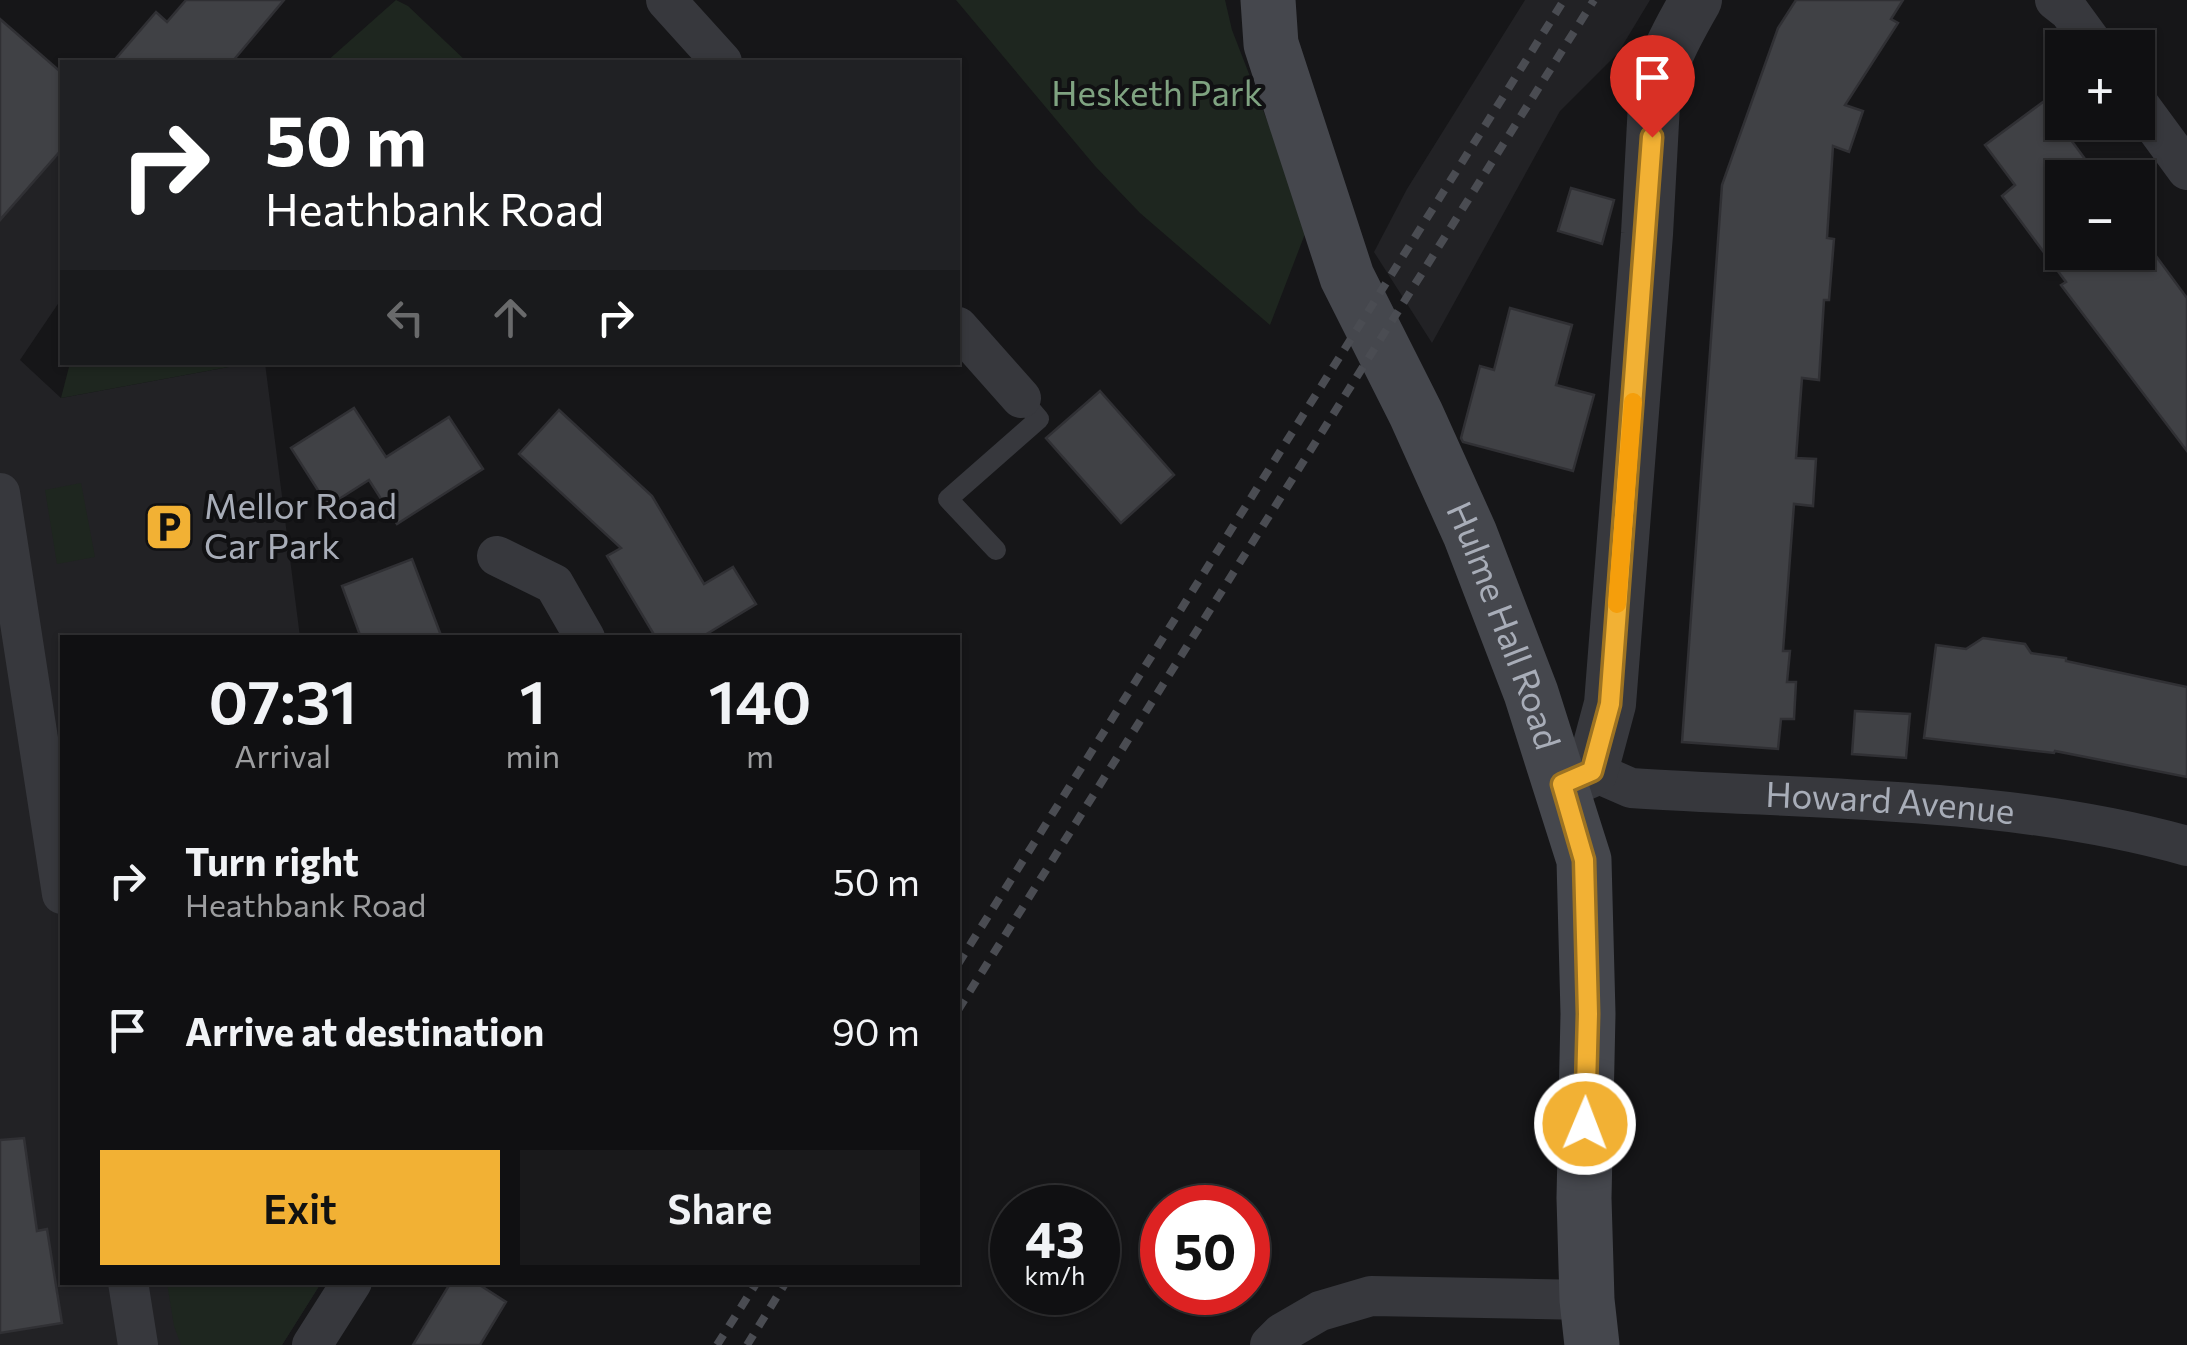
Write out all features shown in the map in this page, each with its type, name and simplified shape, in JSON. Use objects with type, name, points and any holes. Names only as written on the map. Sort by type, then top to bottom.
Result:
[{"type":"main road","name":"Hulme Hall Road","points":[[1268,0],[1272,44],[1347,277],[1416,414],[1577,777],[1584,860],[1588,1014],[1584,1198],[1590,1322]]},
{"type":"street","points":[[666,0],[720,60]]},
{"type":"street","points":[[1577,777],[1610,704],[1654,104],[1660,75],[1696,0]]},
{"type":"street","points":[[2055,0],[2083,30]]},
{"type":"street","points":[[2155,127],[2187,170]]},
{"type":"street","points":[[960,328],[1021,398]]},
{"type":"street","points":[[0,494],[60,881]]},
{"type":"street","points":[[497,556],[554,584],[583,635]]},
{"type":"street","name":"Howard Avenue","points":[[1577,777],[1630,788],[1982,810],[2072,821],[2187,846]]},
{"type":"street","points":[[128,1285],[138,1345]]},
{"type":"street","points":[[312,1345],[350,1285]]},
{"type":"street","points":[[1270,1345],[1282,1332],[1320,1311],[1371,1296],[1590,1322]]},
{"type":"lane","points":[[996,550],[948,499],[1038,419],[1021,398]]},
{"type":"shaded area","points":[[1525,0],[1650,0],[1618,53],[1560,111],[1432,343],[1374,252],[1407,189]]},
{"type":"shaded area","points":[[0,65],[60,117],[60,301],[20,360],[61,398],[239,365],[265,365],[300,635],[60,635],[60,1285],[320,1285],[282,1345],[0,1345]]},
{"type":"green space","points":[[396,0],[408,6],[465,60],[328,60]]},
{"type":"green space","name":"Hesketh Park","points":[[956,0],[1225,0],[1232,30],[1308,226],[1270,325],[1140,213],[1095,166]]},
{"type":"green space","points":[[69,365],[239,365],[61,398]]},
{"type":"green space","points":[[81,483],[95,557],[57,564],[45,490]]},
{"type":"green space","points":[[167,1285],[320,1285],[282,1345],[181,1345]]},
{"type":"building","points":[[186,0],[284,0],[234,60],[115,60],[156,12],[167,22]]},
{"type":"building","points":[[1796,0],[1903,0],[1891,19],[1898,23],[1845,105],[1863,111],[1849,152],[1833,146],[1827,238],[1834,239],[1829,300],[1824,300],[1819,380],[1802,378],[1796,458],[1816,459],[1813,506],[1794,504],[1783,651],[1790,651],[1787,682],[1796,682],[1794,719],[1781,719],[1778,749],[1682,742],[1722,185],[1778,28]]},
{"type":"building","points":[[0,19],[60,71],[60,151],[0,220]]},
{"type":"building","points":[[2043,102],[2045,140],[2071,140],[2086,160],[2045,160],[2045,254],[2002,196],[2015,185],[1985,145]]},
{"type":"building","points":[[1571,188],[1614,200],[1602,244],[1558,231]]},
{"type":"building","points":[[2155,255],[2187,298],[2187,451],[2061,285],[2066,282],[2057,270],[2155,270]]},
{"type":"building","points":[[1510,308],[1572,325],[1556,385],[1594,395],[1573,471],[1463,442],[1461,438],[1480,366],[1494,370]]},
{"type":"building","points":[[1100,391],[1174,475],[1121,523],[1046,438]]},
{"type":"building","points":[[354,408],[386,457],[449,417],[483,469],[397,524],[369,480],[328,506],[291,448]]},
{"type":"building","points":[[559,410],[652,496],[704,584],[733,567],[756,604],[705,635],[654,635],[607,556],[621,548],[519,454]]},
{"type":"building","points":[[412,559],[441,635],[360,635],[342,586]]},
{"type":"building","points":[[1983,638],[2025,644],[2031,653],[2187,687],[2187,777],[2055,751],[1924,738],[1936,645],[1966,649]]},
{"type":"building","points":[[1855,711],[1910,714],[1906,758],[1852,754]]},
{"type":"building","points":[[24,1138],[37,1231],[47,1229],[62,1323],[0,1333],[0,1140]]},
{"type":"building","points":[[449,1285],[480,1285],[506,1302],[480,1345],[413,1345]]},
{"type":"railway","points":[[960,961],[1564,0]]},
{"type":"railway","points":[[960,1007],[1594,0]]},
{"type":"railway","points":[[717,1345],[755,1285]]},
{"type":"railway","points":[[747,1345],[784,1285]]},
{"type":"slow traffic","points":[[1617,604],[1633,402]]},
{"type":"place","name":"Mellor Road Car Park","points":[[169,527]]},
{"type":"route","points":[[1585,1124],[1588,1014],[1584,860],[1562,784],[1592,771],[1610,704],[1652,137]]}]
